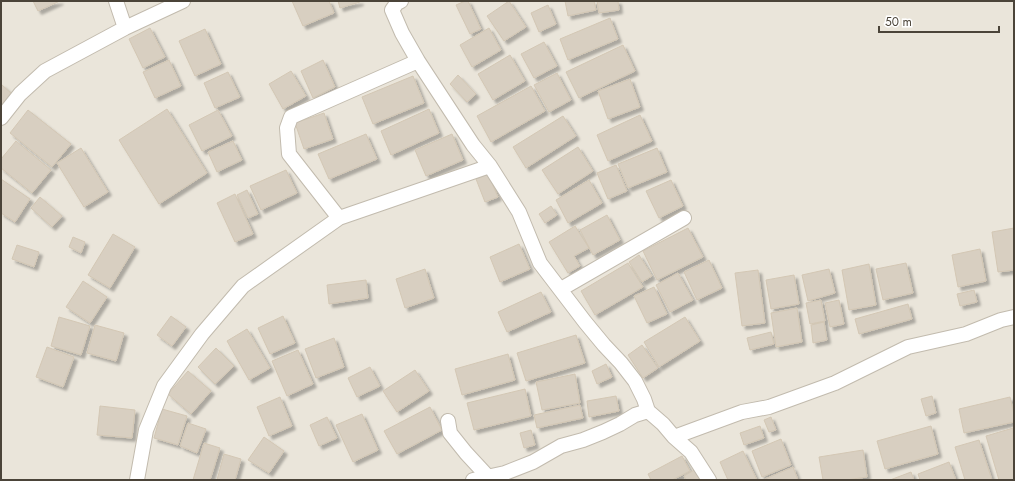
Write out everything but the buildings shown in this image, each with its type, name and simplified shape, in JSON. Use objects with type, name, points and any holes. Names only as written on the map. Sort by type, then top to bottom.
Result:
[{"type":"street","points":[[116,1],[125,28]]},
{"type":"street","points":[[1,118],[20,94],[45,71],[125,28],[183,1]]},
{"type":"street","points":[[401,1],[397,3],[392,10],[402,33],[418,61],[473,145],[490,166],[519,212],[540,262],[585,322],[635,381],[648,411],[691,452],[710,480]]},
{"type":"street","points":[[339,218],[289,154],[287,128],[291,117],[418,61]]},
{"type":"street","points":[[137,480],[146,430],[164,386],[202,334],[243,286],[339,218],[490,166]]},
{"type":"street","points":[[561,289],[684,218]]},
{"type":"street","points":[[674,437],[742,412],[769,408],[835,383],[908,347],[966,334],[1001,320],[1014,318]]},
{"type":"street","points":[[474,480],[489,478],[533,462],[561,446],[596,434],[648,411]]},
{"type":"street","points":[[448,422],[450,433],[466,454],[489,478]]},
{"type":"shaded area","points":[[1,1],[1014,1],[1014,480],[1,480]]}]
